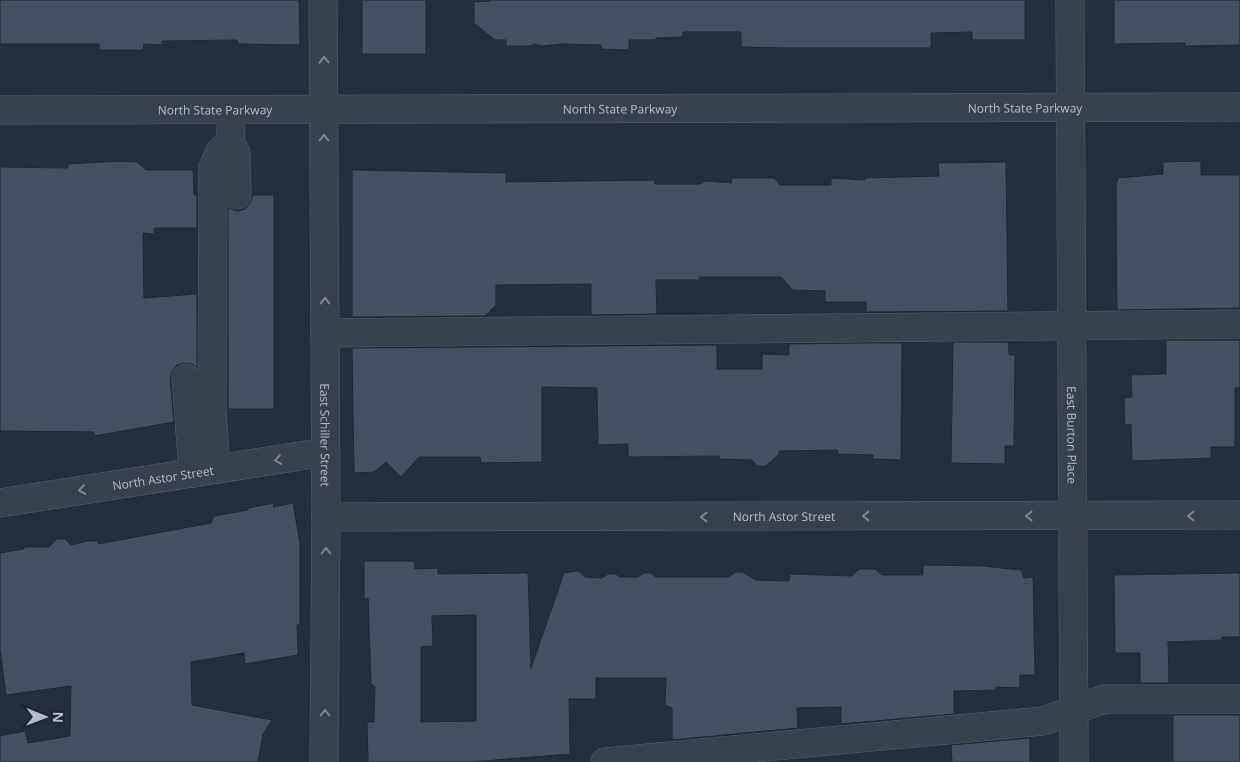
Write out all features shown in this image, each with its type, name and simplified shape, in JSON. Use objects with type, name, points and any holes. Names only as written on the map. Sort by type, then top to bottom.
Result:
[{"type":"street","name":"East Schiller Street","points":[[323,0],[326,452],[324,762]]},
{"type":"street","name":"East Burton Place","points":[[1070,0],[1074,762]]},
{"type":"street","name":"North State Parkway","points":[[0,110],[1240,107]]},
{"type":"street","points":[[231,109],[230,142],[236,153],[237,195]]},
{"type":"street","points":[[205,471],[212,412],[213,167],[220,151],[230,142]]},
{"type":"street","points":[[325,333],[1240,324]]},
{"type":"street","points":[[186,378],[205,471]]},
{"type":"street","name":"North Astor Street","points":[[0,503],[326,452]]},
{"type":"street","name":"North Astor Street","points":[[326,517],[1240,515]]},
{"type":"street","points":[[605,762],[1043,721],[1106,698],[1240,699]]},
{"type":"building","points":[[0,0],[299,0],[300,45],[238,44],[237,40],[162,41],[162,45],[144,44],[143,50],[99,50],[99,44],[0,44]]},
{"type":"building","points":[[362,0],[426,0],[426,54],[362,54]]},
{"type":"building","points":[[490,0],[1025,0],[1025,40],[972,40],[972,32],[931,33],[931,48],[783,48],[741,47],[741,32],[683,32],[683,37],[629,40],[629,50],[601,49],[601,45],[561,44],[542,46],[534,44],[531,46],[506,46],[506,40],[495,40],[474,23],[474,2]]},
{"type":"building","points":[[1114,0],[1240,0],[1240,45],[1185,46],[1185,43],[1114,44]]},
{"type":"building","points":[[1201,161],[1201,175],[1240,175],[1240,308],[1117,310],[1116,186],[1118,178],[1163,174],[1163,162]]},
{"type":"building","points":[[137,162],[146,170],[193,170],[194,195],[197,195],[197,228],[154,228],[154,234],[143,233],[144,298],[197,294],[197,367],[184,363],[177,365],[172,372],[170,379],[174,422],[94,436],[94,432],[0,431],[0,167],[68,168],[68,164]]},
{"type":"building","points":[[1006,162],[1008,311],[866,312],[866,302],[825,302],[825,291],[793,290],[781,277],[699,277],[699,280],[656,280],[657,314],[591,315],[591,284],[496,285],[496,305],[485,316],[352,317],[352,170],[506,173],[506,182],[655,180],[655,184],[700,184],[706,181],[732,183],[731,178],[774,178],[780,185],[831,185],[831,178],[865,180],[865,178],[939,176],[938,163]]},
{"type":"building","points":[[253,195],[274,195],[274,409],[228,409],[228,208],[237,211],[245,209]]},
{"type":"building","points":[[1166,340],[1240,340],[1240,388],[1235,388],[1235,447],[1211,447],[1211,458],[1132,461],[1131,424],[1125,425],[1124,398],[1132,397],[1131,375],[1166,374]]},
{"type":"building","points":[[953,342],[1008,342],[1009,355],[1015,355],[1014,446],[1005,446],[1005,464],[951,463]]},
{"type":"building","points":[[902,343],[901,460],[873,459],[873,455],[838,454],[838,450],[779,451],[779,454],[766,466],[757,466],[752,460],[719,459],[719,456],[628,457],[628,444],[598,445],[597,388],[542,387],[542,462],[481,463],[480,457],[419,457],[401,477],[386,462],[374,472],[354,473],[352,348],[717,345],[717,369],[762,369],[762,354],[789,355],[789,344]]},
{"type":"building","points":[[274,503],[273,507],[293,503],[300,543],[300,625],[297,625],[298,655],[245,664],[244,653],[191,662],[192,705],[272,720],[263,734],[258,762],[0,762],[0,736],[25,731],[28,743],[70,736],[71,686],[6,695],[0,649],[0,553],[24,549],[24,547],[49,547],[57,539],[65,539],[71,545],[87,541],[98,541],[98,544],[211,523],[214,516]]},
{"type":"building","points":[[364,561],[414,561],[415,569],[438,568],[438,574],[528,573],[531,668],[564,573],[578,571],[585,577],[602,578],[608,574],[616,574],[620,577],[638,577],[644,573],[651,573],[656,577],[728,577],[736,572],[742,572],[756,580],[789,581],[790,574],[852,576],[859,569],[875,569],[882,575],[923,575],[923,565],[982,566],[1021,570],[1024,578],[1033,577],[1035,675],[1020,675],[1020,688],[996,687],[996,690],[954,691],[954,714],[841,724],[841,707],[797,708],[798,728],[672,740],[672,708],[665,705],[666,678],[596,678],[596,699],[569,699],[570,754],[471,762],[368,762],[367,722],[374,722],[375,687],[371,684],[368,598],[364,599]],"holes":[[[476,615],[476,721],[421,722],[421,647],[433,646],[432,616]]]},
{"type":"building","points":[[1240,573],[1240,637],[1222,637],[1222,640],[1168,642],[1169,683],[1140,683],[1140,653],[1115,653],[1114,575]]},
{"type":"building","points":[[1173,715],[1240,715],[1240,762],[1173,762]]},
{"type":"building","points":[[1030,738],[1030,762],[952,762],[951,745]]}]
